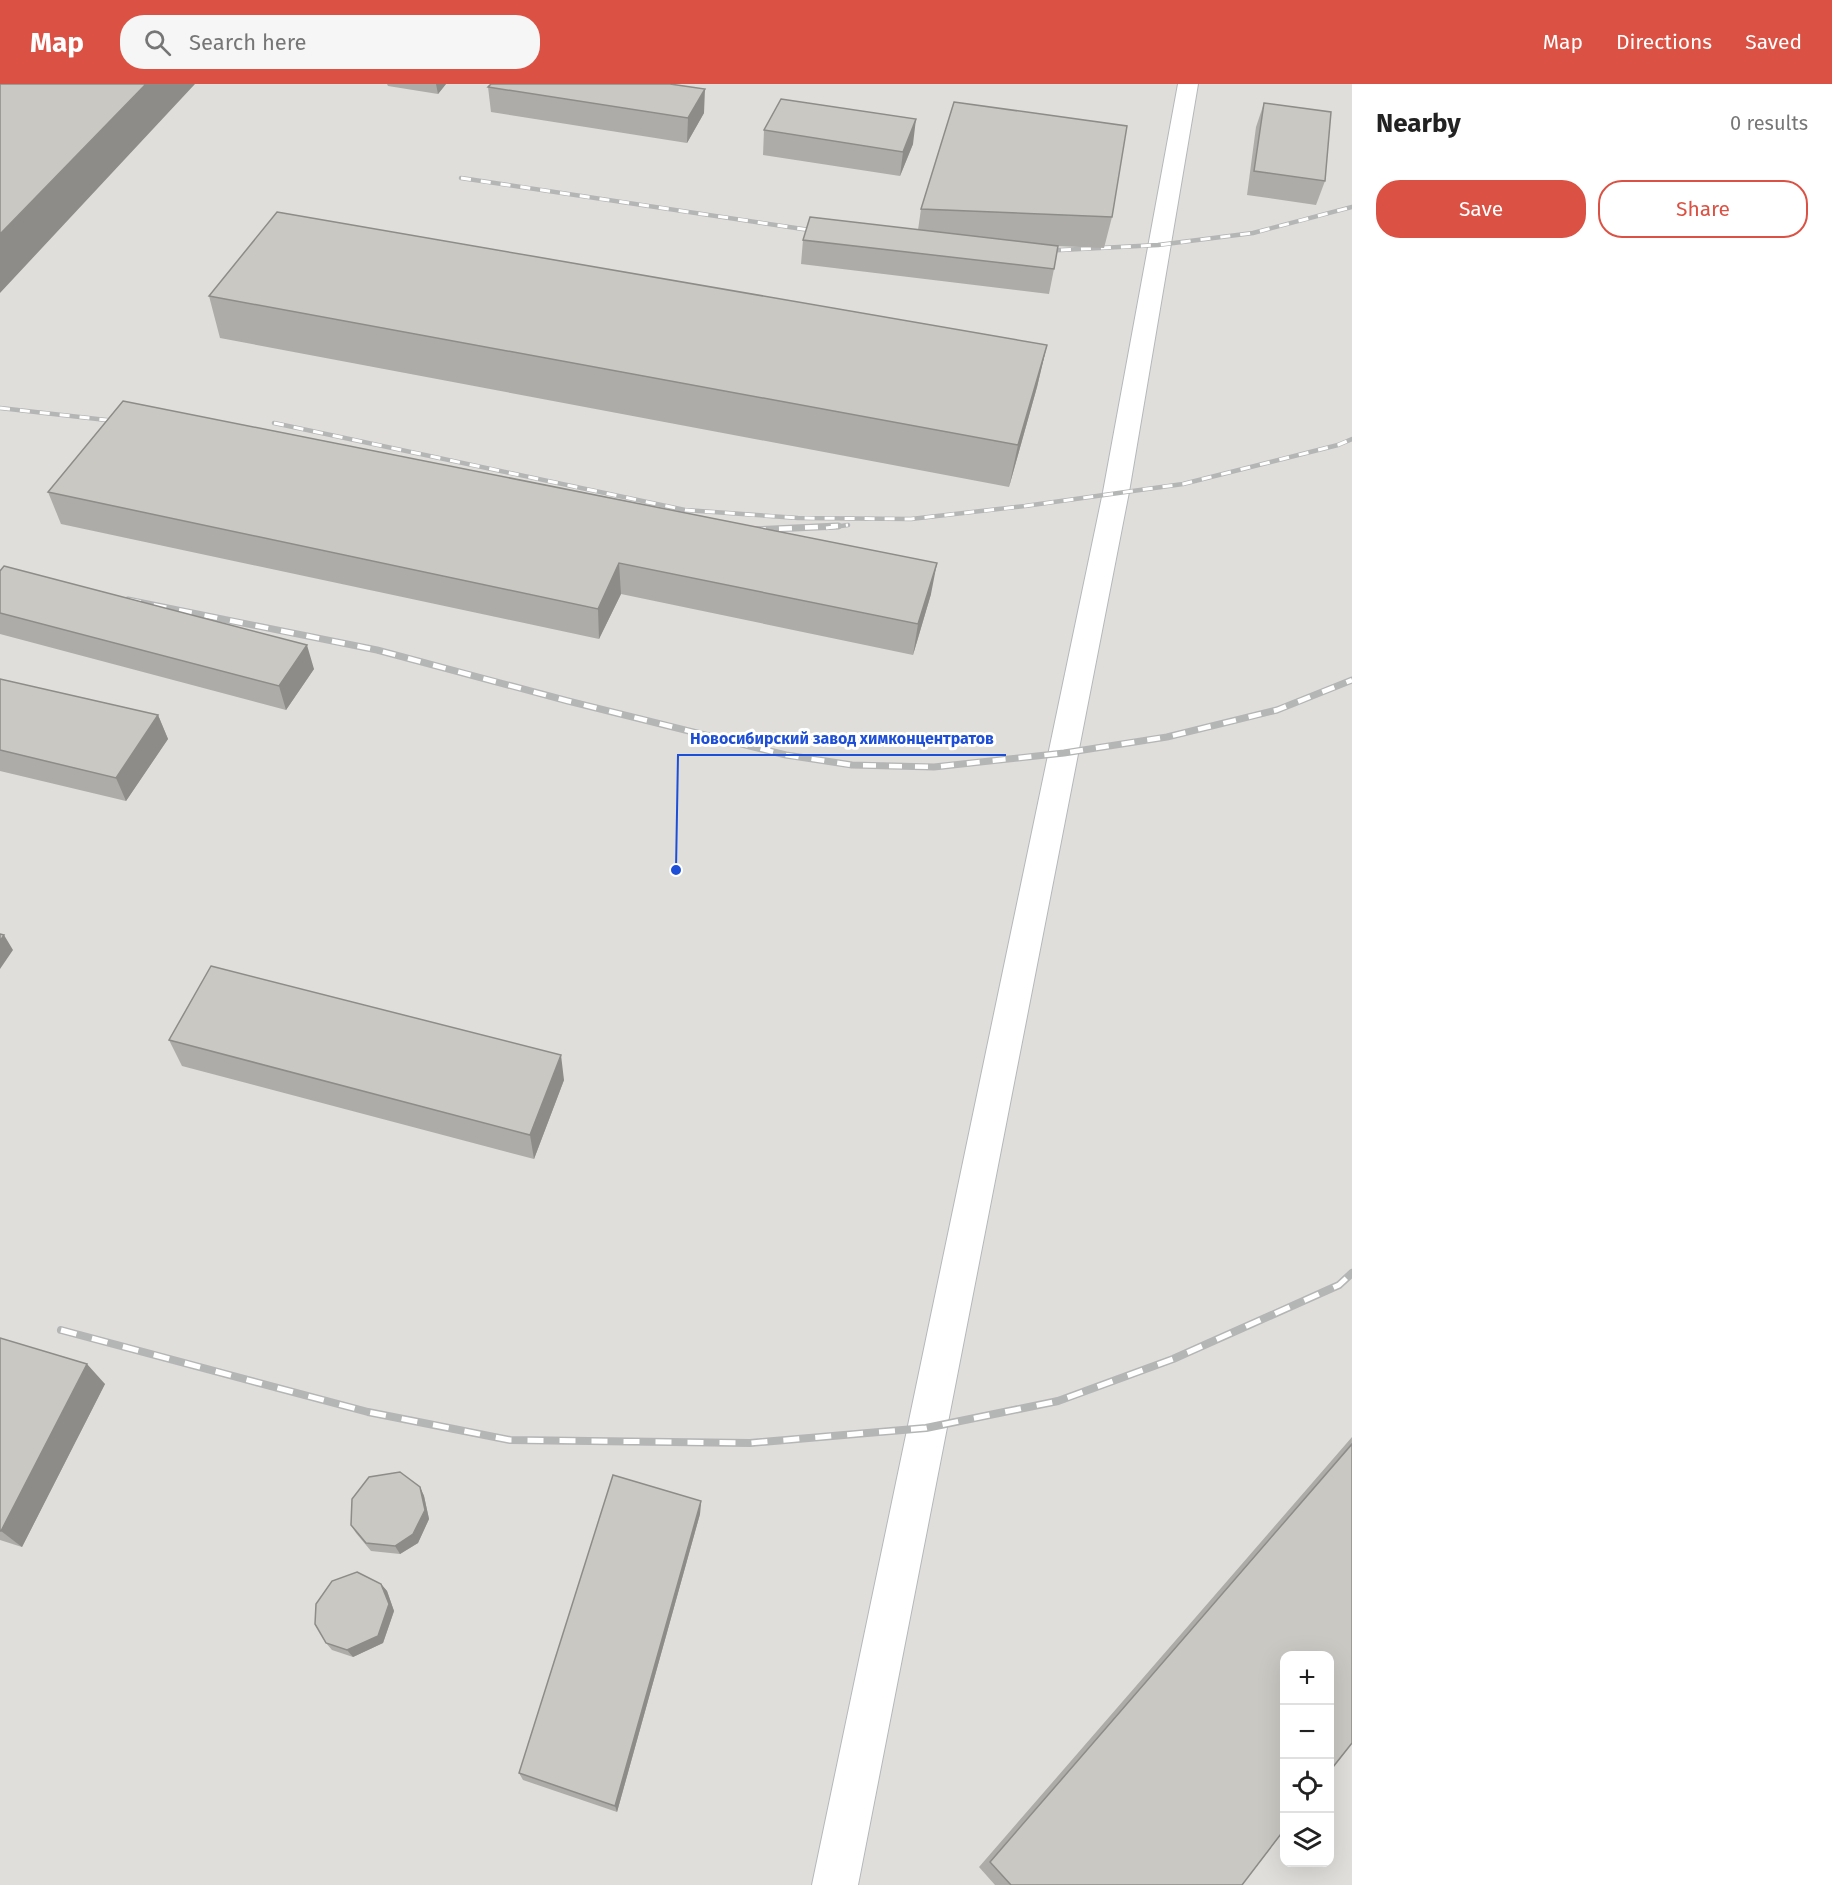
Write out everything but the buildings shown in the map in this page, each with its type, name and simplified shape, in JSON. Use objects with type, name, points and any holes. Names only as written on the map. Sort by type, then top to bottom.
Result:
[{"type":"lane","points":[[835,1885],[1116,492],[1188,84]]},
{"type":"shaded area","points":[[0,84],[1352,84],[1352,1885],[0,1885]]},
{"type":"railway","points":[[461,178],[823,232]]},
{"type":"railway","points":[[1041,251],[1158,245],[1253,233],[1352,207]]},
{"type":"railway","points":[[0,408],[124,422]]},
{"type":"railway","points":[[274,423],[685,510],[798,518],[911,519],[1183,484],[1338,445],[1352,439]]},
{"type":"railway","points":[[826,528],[848,525]]},
{"type":"railway","points":[[753,530],[838,526]]},
{"type":"railway","points":[[128,600],[377,650],[568,701],[786,755],[852,765],[934,767],[1064,753],[1167,737],[1277,710],[1352,680]]},
{"type":"railway","points":[[61,1330],[368,1412],[510,1440],[750,1443],[926,1428],[1058,1401],[1173,1359],[1339,1285],[1352,1273]]},
{"type":"place","name":"Новосибирский завод химконцентратов","points":[[676,870]]}]
